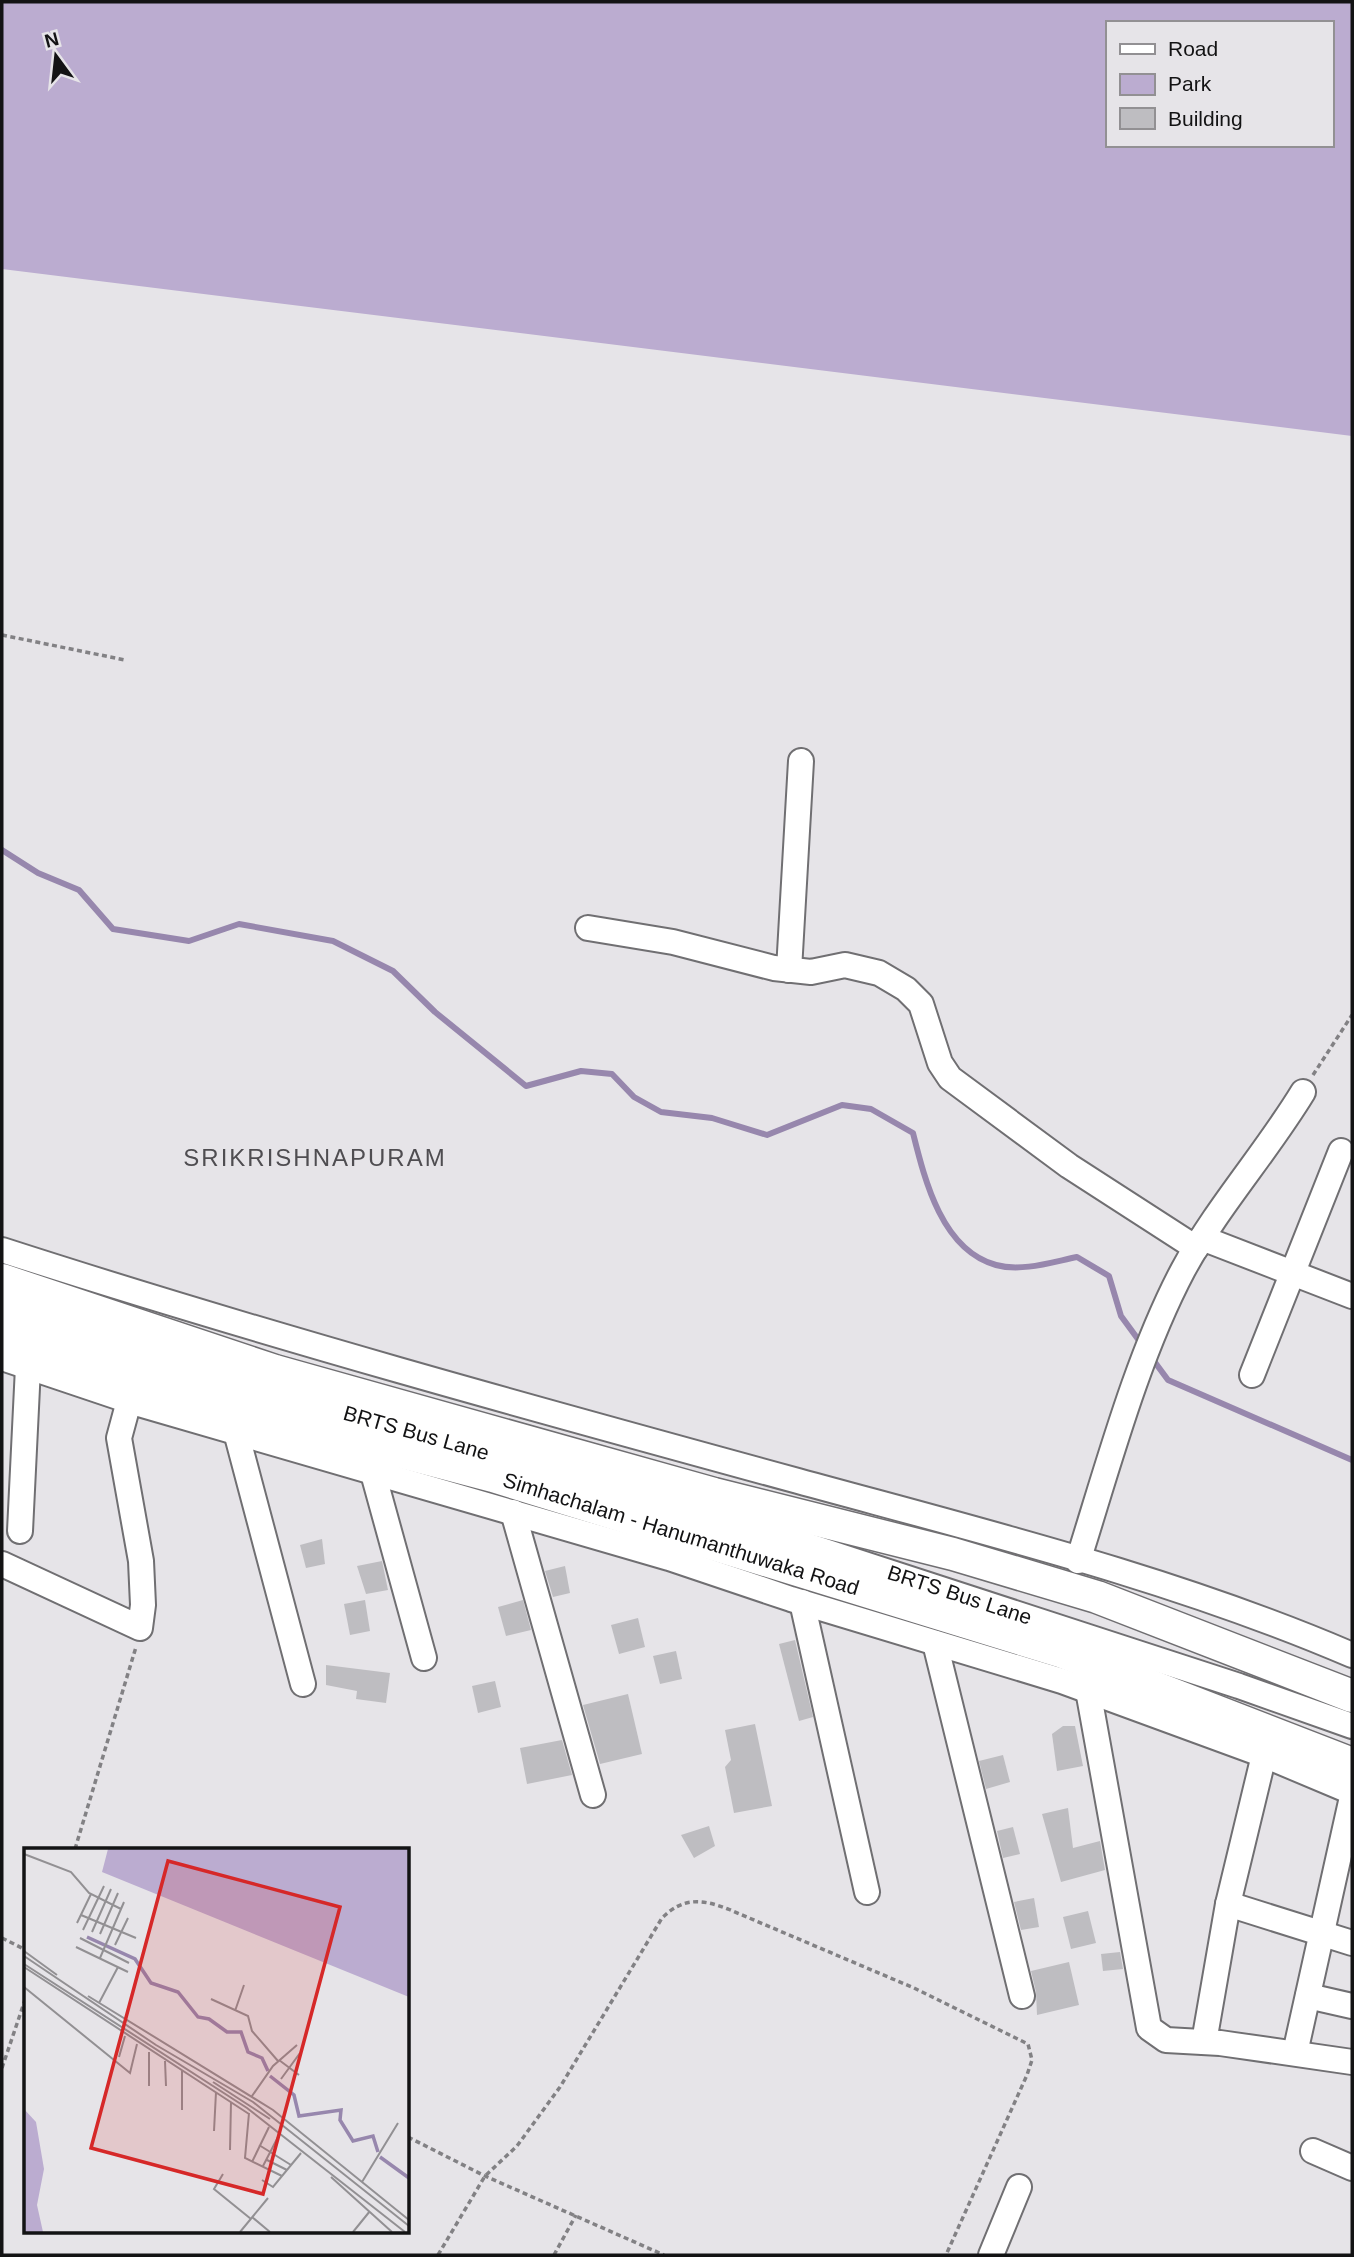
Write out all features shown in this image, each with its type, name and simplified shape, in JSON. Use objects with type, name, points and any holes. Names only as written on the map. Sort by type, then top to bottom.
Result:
[{"type":"main road","name":"Simhachalam - Hanumanthuwaka Road","points":[[2,1280],[275,1371],[701,1490],[953,1554],[1097,1597],[1352,1696]]},
{"type":"main road","name":"Simhachalam - Hanumanthuwaka Road","points":[[2,1331],[253,1413],[493,1476],[1063,1652],[1352,1764]]},
{"type":"street","points":[[789,970],[801,761]]},
{"type":"street","points":[[588,928],[673,942],[789,970],[811,972],[839,965],[856,966],[879,973],[906,989],[920,1004],[940,1063],[950,1078],[1069,1166],[1199,1243],[1352,1296]]},
{"type":"street","points":[[1077,1561],[1153,1338],[1199,1243],[1303,1092]]},
{"type":"street","points":[[1252,1375],[1341,1151]]},
{"type":"street","points":[[2,1250],[188,1311],[1077,1561],[1256,1618],[1352,1655]]},
{"type":"street","name":"BRTS Bus Lane","points":[[2,1304],[237,1382],[410,1433],[573,1475],[791,1540],[1239,1686],[1352,1726]]},
{"type":"street","points":[[2,1358],[129,1401],[669,1558],[1088,1690],[1264,1755],[1352,1792]]},
{"type":"street","points":[[20,1531],[28,1367]]},
{"type":"street","points":[[2,1564],[140,1628],[143,1595],[141,1561],[119,1438],[129,1401]]},
{"type":"street","points":[[236,1432],[303,1684]]},
{"type":"street","points":[[373,1473],[424,1658]]},
{"type":"street","points":[[513,1512],[593,1795]]},
{"type":"street","points":[[802,1602],[867,1892]]},
{"type":"street","points":[[935,1643],[1022,1996]]},
{"type":"street","points":[[1088,1690],[1149,2028],[1166,2040],[1204,2042],[1352,2062]]},
{"type":"street","points":[[1204,2042],[1228,1904],[1264,1755]]},
{"type":"street","points":[[1295,2053],[1352,1797]]},
{"type":"street","points":[[1228,1904],[1352,1943]]},
{"type":"street","points":[[1308,1996],[1352,2006]]},
{"type":"street","points":[[1313,2151],[1352,2168]]},
{"type":"street","points":[[991,2255],[1019,2187]]},
{"type":"path","points":[[2,635],[125,660]]},
{"type":"path","points":[[1303,1092],[1352,1015]]},
{"type":"path","points":[[75,1848],[140,1628]]},
{"type":"path","points":[[438,2255],[485,2176],[533,2127],[662,1918],[682,1903],[708,1901],[914,1988],[1028,2044],[1032,2060],[1027,2075],[946,2255]]},
{"type":"path","points":[[2,1938],[24,1949]]},
{"type":"path","points":[[2,2068],[24,2003]]},
{"type":"path","points":[[410,2138],[485,2176],[664,2255]]},
{"type":"path","points":[[554,2255],[576,2216]]},
{"type":"green space","points":[[2,2],[1352,2],[1352,436],[2,269]]},
{"type":"building","points":[[322,1539],[325,1564],[306,1568],[300,1545]]},
{"type":"building","points":[[382,1561],[388,1590],[366,1594],[357,1566]]},
{"type":"building","points":[[565,1566],[570,1593],[553,1597],[545,1571]]},
{"type":"building","points":[[365,1600],[370,1631],[350,1635],[344,1604]]},
{"type":"building","points":[[523,1600],[531,1630],[506,1636],[498,1607]]},
{"type":"building","points":[[638,1618],[645,1647],[619,1654],[611,1625]]},
{"type":"building","points":[[795,1640],[813,1717],[799,1721],[779,1644]]},
{"type":"building","points":[[676,1651],[682,1679],[660,1684],[653,1656]]},
{"type":"building","points":[[326,1665],[390,1673],[386,1703],[356,1699],[357,1691],[326,1685]]},
{"type":"building","points":[[495,1681],[501,1707],[478,1713],[472,1686]]},
{"type":"building","points":[[628,1694],[642,1754],[600,1764],[583,1705]]},
{"type":"building","points":[[755,1724],[772,1806],[734,1813],[725,1767],[731,1760],[725,1730]]},
{"type":"building","points":[[1063,1726],[1075,1726],[1083,1766],[1057,1771],[1052,1734]]},
{"type":"building","points":[[562,1740],[572,1775],[527,1784],[520,1748]]},
{"type":"building","points":[[1003,1755],[1010,1782],[986,1789],[979,1761]]},
{"type":"building","points":[[1068,1808],[1073,1848],[1100,1841],[1105,1870],[1061,1882],[1042,1814]]},
{"type":"building","points":[[709,1826],[715,1846],[694,1858],[681,1835]]},
{"type":"building","points":[[1013,1827],[1020,1854],[1003,1858],[997,1831]]},
{"type":"building","points":[[1034,1898],[1039,1927],[1021,1930],[1014,1902]]},
{"type":"building","points":[[1088,1911],[1096,1943],[1071,1949],[1063,1917]]},
{"type":"building","points":[[1120,1952],[1123,1969],[1103,1971],[1101,1954]]},
{"type":"building","points":[[1069,1962],[1079,2005],[1037,2015],[1036,1992],[1031,1971]]},
{"type":"waterway","points":[[2,850],[38,873],[79,890],[113,929],[189,941],[239,924],[333,941],[393,971],[435,1012],[526,1086],[581,1071],[612,1074],[634,1097],[661,1112],[712,1118],[767,1135],[842,1105],[871,1109],[913,1133],[930,1192],[949,1229],[962,1245],[977,1257],[1006,1267],[1037,1266],[1077,1257],[1109,1276],[1121,1316],[1143,1346]]},
{"type":"waterway","points":[[1151,1357],[1168,1380],[1352,1460]]},
{"type":"district","name":"SRIKRISHNAPURAM","points":[[315,1158]]}]
